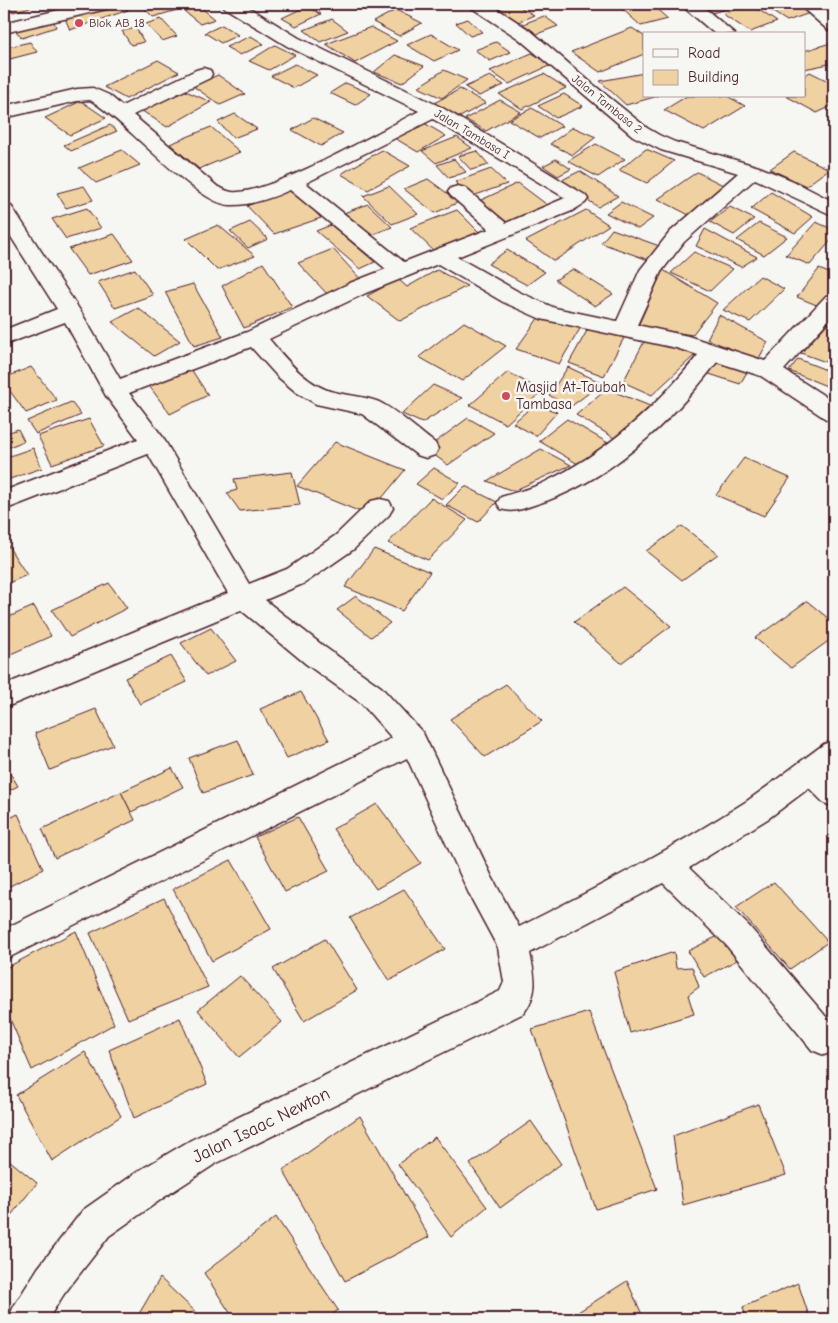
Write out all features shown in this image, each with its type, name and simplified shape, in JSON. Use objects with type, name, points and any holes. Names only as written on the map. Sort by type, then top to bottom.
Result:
[{"type":"street","points":[[4,28],[105,4]]},
{"type":"street","name":"Jalan Tambasa I","points":[[114,390],[255,337],[401,270],[441,257],[504,232],[565,207],[578,199],[434,111],[294,42],[231,4]]},
{"type":"street","name":"Jalan Tambasa 2","points":[[478,4],[525,35],[582,86],[640,132],[668,146],[752,171],[784,184],[834,210]]},
{"type":"street","points":[[688,4],[723,32]]},
{"type":"street","points":[[807,4],[834,26]]},
{"type":"street","points":[[120,114],[203,74]]},
{"type":"street","points":[[4,112],[77,95],[94,94],[211,191],[230,200],[263,194],[292,182],[434,111]]},
{"type":"street","points":[[624,329],[651,270],[677,237],[752,171]]},
{"type":"street","points":[[292,182],[401,270]]},
{"type":"street","points":[[458,192],[504,232]]},
{"type":"street","points":[[4,210],[70,312],[114,390],[154,442],[244,598],[316,656],[371,696],[413,741],[516,959],[606,900],[757,809],[834,753]]},
{"type":"street","points":[[441,257],[532,308],[571,319],[650,333],[713,351],[769,371],[834,413]]},
{"type":"street","points":[[769,371],[834,301]]},
{"type":"street","points":[[4,338],[70,312]]},
{"type":"street","points":[[255,337],[286,372],[305,387],[325,398],[351,402],[371,409],[426,449]]},
{"type":"street","points":[[510,503],[538,495],[560,485],[617,448],[657,413],[697,373],[713,351]]},
{"type":"street","points":[[4,501],[154,442]]},
{"type":"street","points":[[4,697],[296,576],[345,542],[380,508]]},
{"type":"street","points":[[4,945],[413,741]]},
{"type":"street","points":[[810,770],[834,794]]},
{"type":"street","points":[[666,865],[737,935],[824,1039]]},
{"type":"street","name":"Jalan Isaac Newton","points":[[27,1319],[51,1281],[96,1223],[202,1152],[512,1002],[519,989],[516,959]]},
{"type":"building","points":[[5,4],[40,4],[13,12]]},
{"type":"building","name":"Blok AB 18","points":[[118,4],[128,10],[70,30],[64,16]]},
{"type":"building","points":[[140,4],[171,4],[177,10],[153,17]]},
{"type":"building","points":[[510,4],[515,4],[534,15],[516,23],[495,11]]},
{"type":"building","points":[[651,4],[668,19],[641,26],[619,6]]},
{"type":"building","points":[[702,4],[743,4],[712,13]]},
{"type":"building","points":[[750,4],[777,22],[750,32],[723,14]]},
{"type":"building","points":[[760,4],[795,4],[810,13],[787,21]]},
{"type":"building","points":[[820,4],[834,4],[834,13]]},
{"type":"building","points":[[199,6],[215,19],[200,24],[184,11]]},
{"type":"building","points":[[307,6],[321,14],[296,26],[282,18]]},
{"type":"building","points":[[396,10],[422,23],[399,36],[373,22]]},
{"type":"building","points":[[544,16],[558,26],[537,34],[523,24]]},
{"type":"building","points":[[52,18],[56,27],[22,38],[14,29]]},
{"type":"building","points":[[161,19],[177,36],[162,41],[146,24]]},
{"type":"building","points":[[332,19],[348,31],[320,42],[304,30]]},
{"type":"building","points":[[468,19],[482,32],[470,36],[456,23]]},
{"type":"building","points":[[222,25],[238,35],[221,43],[205,33]]},
{"type":"building","points":[[371,27],[397,41],[355,63],[326,44]]},
{"type":"building","points":[[136,28],[144,42],[131,45],[122,31]]},
{"type":"building","points":[[632,28],[643,35],[643,54],[600,72],[571,52]]},
{"type":"building","points":[[431,34],[458,50],[434,61],[407,45]]},
{"type":"building","points":[[251,36],[264,44],[240,55],[226,47]]},
{"type":"building","points":[[30,42],[37,52],[6,60],[4,48]]},
{"type":"building","points":[[496,42],[511,52],[490,61],[475,50]]},
{"type":"building","points":[[834,42],[834,63],[806,69],[806,50]]},
{"type":"building","points":[[275,45],[295,55],[269,70],[249,61]]},
{"type":"building","points":[[532,53],[551,65],[509,84],[490,71]]},
{"type":"building","points":[[395,55],[424,66],[402,83],[374,72]]},
{"type":"building","points":[[158,60],[179,72],[126,99],[104,87]]},
{"type":"building","points":[[295,64],[317,75],[294,88],[271,76]]},
{"type":"building","points":[[444,70],[467,80],[442,98],[418,87]]},
{"type":"building","points":[[810,72],[834,84],[834,105],[817,113],[790,98],[806,98],[806,75]]},
{"type":"building","points":[[643,73],[643,98],[651,98],[626,105],[600,81]]},
{"type":"building","points":[[544,74],[566,88],[522,109],[499,94]]},
{"type":"building","points":[[218,75],[245,94],[220,105],[193,86]]},
{"type":"building","points":[[490,76],[504,85],[479,96],[465,87]]},
{"type":"building","points":[[10,82],[11,92],[4,93],[4,83]]},
{"type":"building","points":[[346,83],[371,94],[355,105],[330,93]]},
{"type":"building","points":[[181,89],[211,102],[167,127],[139,109]]},
{"type":"building","points":[[460,89],[486,103],[460,117],[434,103]]},
{"type":"building","points":[[564,94],[583,106],[556,118],[538,106]]},
{"type":"building","points":[[684,98],[731,98],[745,106],[704,131],[664,110]]},
{"type":"building","points":[[500,100],[521,112],[486,131],[465,119]]},
{"type":"building","points":[[81,101],[106,118],[70,135],[45,118]]},
{"type":"building","points":[[532,108],[562,126],[540,138],[509,120]]},
{"type":"building","points":[[235,114],[257,129],[233,138],[218,122]]},
{"type":"building","points":[[313,118],[343,133],[321,146],[292,130]]},
{"type":"building","points":[[419,120],[446,136],[418,152],[391,136]]},
{"type":"building","points":[[110,125],[117,131],[71,151],[64,145]]},
{"type":"building","points":[[211,127],[240,152],[199,169],[170,144]]},
{"type":"building","points":[[573,127],[596,137],[573,155],[550,144]]},
{"type":"building","points":[[457,137],[472,148],[436,163],[422,151]]},
{"type":"building","points":[[596,144],[625,159],[598,177],[568,161]]},
{"type":"building","points":[[646,149],[674,161],[647,183],[619,170]]},
{"type":"building","points":[[122,150],[140,165],[96,183],[79,168]]},
{"type":"building","points":[[382,150],[410,166],[368,190],[341,174]]},
{"type":"building","points":[[477,151],[489,165],[471,170],[458,156]]},
{"type":"building","points":[[794,152],[829,169],[806,186],[770,169]]},
{"type":"building","points":[[454,159],[466,172],[449,178],[437,165]]},
{"type":"building","points":[[556,159],[571,169],[558,176],[543,166]]},
{"type":"building","points":[[491,169],[507,184],[470,197],[455,182]]},
{"type":"building","points":[[580,171],[618,196],[598,207],[560,181]]},
{"type":"building","points":[[697,172],[727,187],[689,215],[658,199]]},
{"type":"building","points":[[428,179],[459,202],[435,213],[404,189]]},
{"type":"building","points":[[518,183],[550,207],[511,225],[479,201]]},
{"type":"building","points":[[84,186],[93,200],[66,208],[57,193]]},
{"type":"building","points":[[389,186],[418,214],[392,224],[363,196]]},
{"type":"building","points":[[291,187],[321,218],[274,234],[247,206]]},
{"type":"building","points":[[771,192],[813,217],[795,233],[751,209]]},
{"type":"building","points":[[621,202],[653,218],[638,229],[606,213]]},
{"type":"building","points":[[368,204],[392,227],[363,238],[341,214]]},
{"type":"building","points":[[730,207],[754,219],[734,235],[710,222]]},
{"type":"building","points":[[87,208],[101,228],[66,239],[52,219]]},
{"type":"building","points":[[457,210],[481,234],[435,252],[410,228]]},
{"type":"building","points":[[586,210],[609,225],[554,261],[526,241]]},
{"type":"building","points":[[250,222],[268,239],[248,248],[230,231]]},
{"type":"building","points":[[816,222],[834,230],[834,237],[810,265],[786,255]]},
{"type":"building","points":[[759,223],[787,237],[764,255],[737,240]]},
{"type":"building","points":[[218,225],[255,256],[217,270],[186,239]]},
{"type":"building","points":[[331,225],[375,262],[360,269],[316,231]]},
{"type":"building","points":[[612,229],[665,248],[654,262],[601,243]]},
{"type":"building","points":[[705,229],[757,257],[741,267],[696,246]]},
{"type":"building","points":[[114,234],[133,260],[88,275],[69,249]]},
{"type":"building","points":[[333,249],[364,283],[330,297],[298,263]]},
{"type":"building","points":[[507,250],[545,272],[527,285],[488,264]]},
{"type":"building","points":[[694,252],[733,269],[710,291],[671,273]]},
{"type":"building","points":[[263,263],[292,307],[244,328],[222,286]]},
{"type":"building","points":[[135,269],[153,295],[115,308],[98,282]]},
{"type":"building","points":[[573,269],[613,294],[595,306],[555,280]]},
{"type":"building","points":[[819,269],[834,275],[834,286],[819,306],[797,297]]},
{"type":"building","points":[[437,270],[467,286],[400,321],[367,296],[398,279],[407,287]]},
{"type":"building","points":[[663,270],[717,303],[692,335],[638,326]]},
{"type":"building","points":[[760,276],[784,289],[750,322],[723,310]]},
{"type":"building","points":[[193,284],[223,337],[194,346],[165,292]]},
{"type":"building","points":[[138,308],[180,341],[154,356],[112,322]]},
{"type":"building","points":[[719,315],[768,342],[758,360],[707,339]]},
{"type":"building","points":[[539,317],[581,327],[559,364],[516,349]]},
{"type":"building","points":[[464,322],[506,346],[462,381],[419,357]]},
{"type":"building","points":[[828,323],[834,326],[834,365],[801,353]]},
{"type":"building","points":[[589,327],[626,334],[604,376],[569,363]]},
{"type":"building","points":[[645,340],[697,353],[652,395],[623,382]]},
{"type":"building","points":[[798,359],[834,373],[834,379],[829,387],[789,371]]},
{"type":"building","points":[[710,360],[747,372],[740,384],[703,372]]},
{"type":"building","points":[[189,366],[208,395],[170,414],[147,383]]},
{"type":"building","points":[[31,367],[57,400],[26,413],[4,383],[4,378]]},
{"type":"building","points":[[568,367],[602,383],[569,408],[549,395]]},
{"type":"building","points":[[508,372],[542,391],[506,424],[470,405]]},
{"type":"building","points":[[433,385],[462,398],[422,423],[402,414]]},
{"type":"building","points":[[607,389],[650,406],[616,439],[576,415]]},
{"type":"building","points":[[71,402],[81,415],[36,434],[27,421]]},
{"type":"building","points":[[535,404],[557,412],[536,436],[513,423]]},
{"type":"building","points":[[468,418],[494,433],[448,465],[426,449]]},
{"type":"building","points":[[89,419],[104,446],[52,464],[38,436]]},
{"type":"building","points":[[567,419],[608,443],[578,464],[539,441]]},
{"type":"building","points":[[18,429],[24,441],[4,449],[4,434]]},
{"type":"building","points":[[335,442],[405,470],[368,515],[297,486]]},
{"type":"building","points":[[33,448],[42,468],[4,481],[4,458]]},
{"type":"building","points":[[541,449],[571,465],[513,491],[487,481]]},
{"type":"building","points":[[744,458],[790,478],[764,516],[716,495]]},
{"type":"building","points":[[434,468],[460,483],[442,499],[416,484]]},
{"type":"building","points":[[292,472],[300,505],[240,511],[227,493],[237,490],[234,479]]},
{"type":"building","points":[[465,486],[497,502],[478,522],[446,505]]},
{"type":"building","points":[[431,498],[467,520],[428,560],[388,543]]},
{"type":"building","points":[[682,526],[718,554],[682,580],[646,551]]},
{"type":"building","points":[[4,540],[27,575],[4,585]]},
{"type":"building","points":[[374,549],[430,572],[402,611],[345,587]]},
{"type":"building","points":[[109,583],[127,608],[70,637],[52,610]]},
{"type":"building","points":[[623,587],[671,626],[621,663],[574,622]]},
{"type":"building","points":[[356,596],[390,623],[371,637],[337,610]]},
{"type":"building","points":[[807,601],[834,623],[834,637],[791,668],[755,638]]},
{"type":"building","points":[[34,606],[51,636],[4,657],[4,619]]},
{"type":"building","points":[[211,628],[236,661],[206,676],[181,643]]},
{"type":"building","points":[[171,656],[187,682],[140,704],[125,678]]},
{"type":"building","points":[[506,684],[542,721],[485,757],[450,719]]},
{"type":"building","points":[[301,692],[329,740],[287,758],[260,709]]},
{"type":"building","points":[[96,709],[113,745],[50,770],[35,733]]},
{"type":"building","points":[[238,740],[253,775],[203,793],[189,758]]},
{"type":"building","points":[[4,763],[18,786],[4,793]]},
{"type":"building","points":[[172,768],[183,787],[131,812],[121,792]]},
{"type":"building","points":[[121,792],[135,820],[55,858],[42,829]]},
{"type":"building","points":[[377,804],[421,863],[376,889],[333,829]]},
{"type":"building","points":[[18,814],[43,869],[4,889],[4,821]]},
{"type":"building","points":[[298,817],[329,871],[285,892],[255,837]]},
{"type":"building","points":[[231,860],[271,929],[212,961],[173,889]]},
{"type":"building","points":[[774,882],[828,942],[790,969],[736,907]]},
{"type":"building","points":[[404,889],[445,949],[389,981],[350,918]]},
{"type":"building","points":[[164,898],[208,987],[128,1019],[90,933]]},
{"type":"building","points":[[76,931],[114,1024],[32,1070],[4,1005],[4,969]]},
{"type":"building","points":[[724,933],[741,958],[704,977],[688,951]]},
{"type":"building","points":[[325,939],[357,990],[304,1021],[273,969]]},
{"type":"building","points":[[674,952],[676,968],[692,967],[699,987],[688,995],[694,1014],[630,1033],[614,972]]},
{"type":"building","points":[[240,976],[282,1022],[239,1057],[198,1010]]},
{"type":"building","points":[[589,1012],[657,1189],[596,1209],[532,1029]]},
{"type":"building","points":[[180,1018],[207,1084],[134,1118],[109,1050]]},
{"type":"building","points":[[85,1052],[121,1116],[52,1161],[16,1095]]},
{"type":"building","points":[[758,1104],[786,1175],[683,1205],[673,1136]]},
{"type":"building","points":[[360,1116],[429,1237],[345,1281],[283,1170]]},
{"type":"building","points":[[531,1121],[561,1164],[500,1208],[470,1164]]},
{"type":"building","points":[[435,1137],[487,1207],[451,1237],[398,1164]]},
{"type":"building","points":[[9,1160],[37,1183],[4,1224],[4,1166]]},
{"type":"building","points":[[276,1217],[338,1310],[327,1319],[234,1319],[204,1273]]},
{"type":"building","points":[[160,1278],[203,1319],[136,1319]]},
{"type":"building","points":[[627,1281],[644,1319],[567,1319]]},
{"type":"building","points":[[798,1283],[810,1319],[746,1319],[743,1307]]},
{"type":"place","name":"Blok AB 18","points":[[79,23]]},
{"type":"place","name":"Masjid At-Taubah Tambasa","points":[[506,396]]}]
